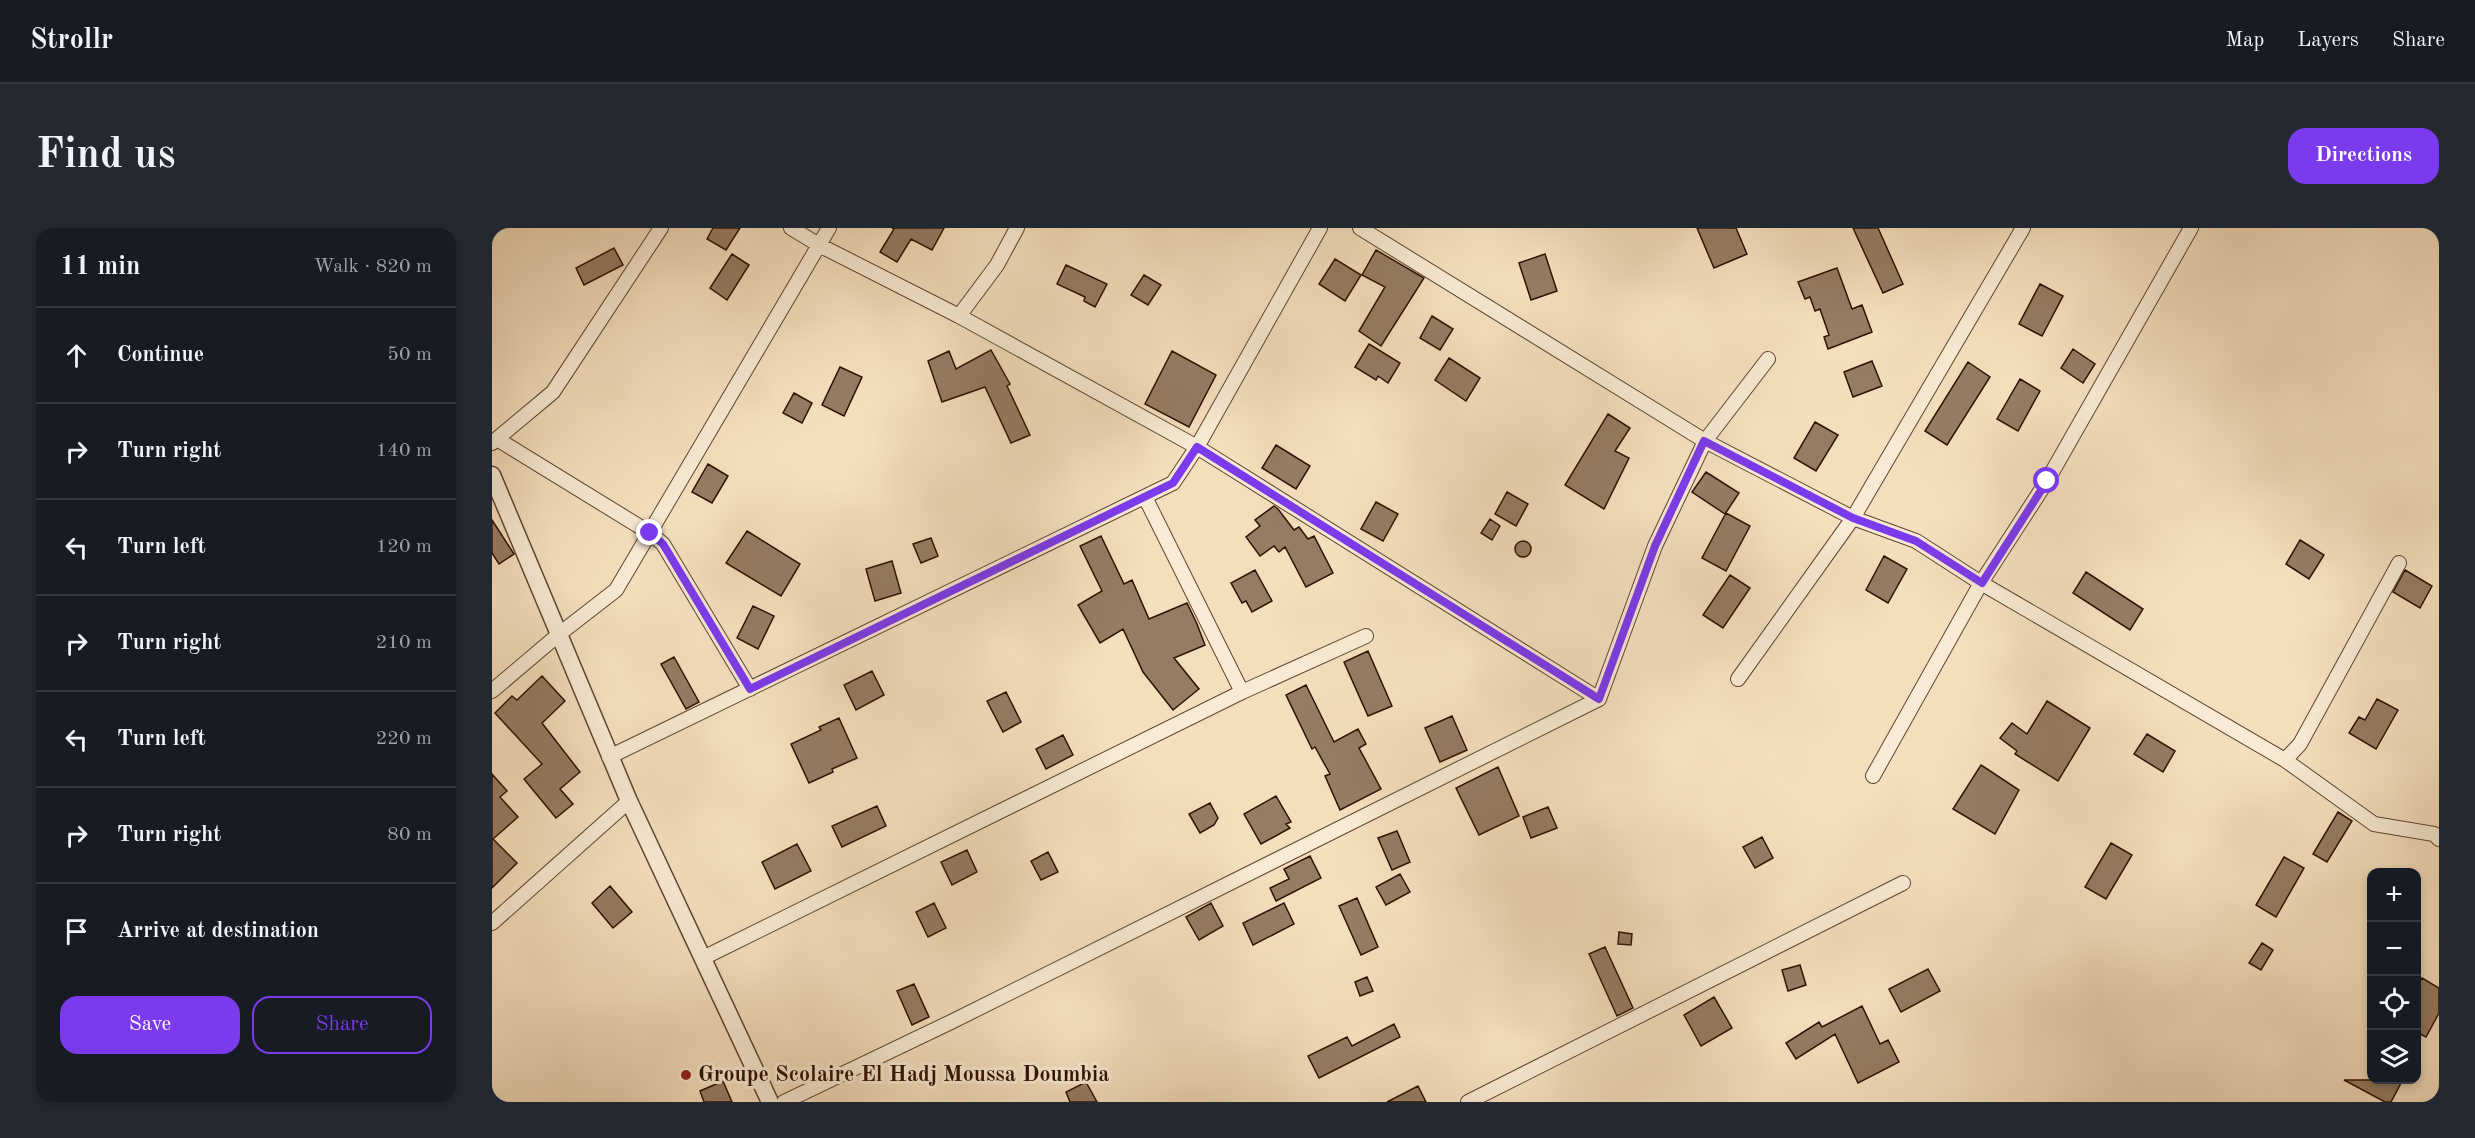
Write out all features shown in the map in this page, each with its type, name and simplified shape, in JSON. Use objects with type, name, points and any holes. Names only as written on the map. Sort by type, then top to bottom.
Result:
[{"type":"street","points":[[661,228],[554,392],[494,441],[650,533],[663,544],[750,689]]},
{"type":"street","points":[[791,228],[819,245],[959,316],[1197,447],[1599,699]]},
{"type":"street","points":[[492,692],[558,635],[616,590],[829,228]]},
{"type":"street","points":[[959,316],[997,265],[1017,228]]},
{"type":"street","points":[[609,757],[1173,483],[1197,447],[1320,228]]},
{"type":"street","points":[[1360,228],[1704,441],[1853,518],[1916,541],[1982,583],[2285,760],[2374,824],[2434,834],[2439,839]]},
{"type":"street","points":[[1738,679],[1853,518],[2023,228]]},
{"type":"street","points":[[1873,776],[1982,583],[2047,481],[2191,228]]},
{"type":"street","points":[[784,1102],[962,1016],[1599,699],[1655,546],[1704,441],[1768,359]]},
{"type":"street","points":[[492,476],[609,757],[770,1102]]},
{"type":"street","points":[[1145,497],[1242,692]]},
{"type":"street","points":[[2285,760],[2301,744],[2399,563]]},
{"type":"street","points":[[703,958],[1242,692],[1366,636]]},
{"type":"street","points":[[492,923],[629,801]]},
{"type":"street","points":[[1468,1102],[1903,883]]},
{"type":"building","points":[[713,228],[740,228],[726,250],[707,239]]},
{"type":"building","points":[[892,228],[944,228],[932,250],[911,239],[897,262],[880,252],[894,229]]},
{"type":"building","points":[[1697,228],[1736,228],[1747,254],[1714,268]]},
{"type":"building","points":[[1853,228],[1878,228],[1903,284],[1883,293]]},
{"type":"building","points":[[614,248],[623,265],[584,285],[576,268]]},
{"type":"building","points":[[1376,250],[1424,278],[1381,346],[1359,331],[1385,287],[1362,275]]},
{"type":"building","points":[[732,254],[749,265],[727,300],[710,288]]},
{"type":"building","points":[[1545,254],[1557,291],[1531,300],[1519,263]]},
{"type":"building","points":[[1335,259],[1361,275],[1345,301],[1319,284]]},
{"type":"building","points":[[1066,265],[1107,284],[1095,307],[1084,301],[1085,297],[1057,284]]},
{"type":"building","points":[[1837,268],[1852,309],[1862,305],[1872,332],[1828,349],[1824,337],[1829,335],[1820,309],[1815,311],[1810,297],[1805,299],[1798,282]]},
{"type":"building","points":[[1144,275],[1161,285],[1148,305],[1131,295]]},
{"type":"building","points":[[2040,284],[2063,296],[2042,336],[2019,324]]},
{"type":"building","points":[[1432,316],[1453,329],[1440,350],[1420,338]]},
{"type":"building","points":[[1369,344],[1400,363],[1388,383],[1378,376],[1376,380],[1355,367]]},
{"type":"building","points":[[2073,349],[2095,364],[2083,383],[2061,368]]},
{"type":"building","points":[[991,350],[1010,384],[1007,386],[1030,435],[1011,443],[985,387],[942,402],[928,361],[949,351],[956,369]]},
{"type":"building","points":[[1172,351],[1216,375],[1189,427],[1145,404]]},
{"type":"building","points":[[1449,358],[1480,378],[1466,401],[1435,380]]},
{"type":"building","points":[[1872,361],[1882,386],[1853,397],[1844,372]]},
{"type":"building","points":[[1968,362],[1990,377],[1947,445],[1925,431]]},
{"type":"building","points":[[840,367],[862,377],[844,416],[822,405]]},
{"type":"building","points":[[2020,379],[2040,391],[2018,431],[1997,419]]},
{"type":"building","points":[[794,393],[812,403],[802,423],[783,413]]},
{"type":"building","points":[[1608,414],[1630,428],[1615,451],[1629,458],[1604,509],[1565,485]]},
{"type":"building","points":[[1815,422],[1838,435],[1816,471],[1794,458]]},
{"type":"building","points":[[1276,445],[1310,466],[1296,489],[1262,468]]},
{"type":"building","points":[[708,464],[728,476],[712,503],[692,492]]},
{"type":"building","points":[[1706,472],[1739,493],[1725,514],[1692,492]]},
{"type":"building","points":[[1507,492],[1528,504],[1516,526],[1495,514]]},
{"type":"building","points":[[1376,502],[1398,514],[1383,541],[1361,529]]},
{"type":"building","points":[[1274,506],[1294,530],[1299,527],[1308,539],[1314,536],[1333,573],[1306,587],[1285,547],[1279,552],[1274,546],[1260,556],[1246,537],[1260,526],[1255,520]]},
{"type":"building","points":[[1726,513],[1750,526],[1726,571],[1702,558]]},
{"type":"building","points":[[1490,519],[1500,526],[1492,540],[1481,533]]},
{"type":"building","points":[[492,520],[514,554],[499,564],[492,553]]},
{"type":"building","points":[[747,531],[800,564],[781,596],[726,563]]},
{"type":"building","points":[[1101,536],[1124,584],[1132,580],[1149,619],[1187,603],[1197,624],[1205,645],[1174,658],[1199,689],[1173,710],[1143,672],[1123,629],[1100,643],[1078,605],[1102,591],[1080,546]]},
{"type":"building","points":[[931,538],[938,556],[921,563],[913,544]]},
{"type":"building","points":[[2300,540],[2324,555],[2309,579],[2286,564]]},
{"type":"building","points":[[1520,541],[1526,541],[1531,549],[1529,555],[1520,557],[1515,552],[1515,546]]},
{"type":"building","points":[[1884,556],[1907,569],[1888,603],[1866,590]]},
{"type":"building","points":[[892,561],[901,593],[875,601],[866,569]]},
{"type":"building","points":[[1255,570],[1272,601],[1252,612],[1246,601],[1242,603],[1231,583]]},
{"type":"building","points":[[2405,570],[2432,586],[2420,608],[2393,592]]},
{"type":"building","points":[[2086,572],[2143,609],[2130,630],[2073,593]]},
{"type":"building","points":[[1730,575],[1750,588],[1723,628],[1703,615]]},
{"type":"building","points":[[753,606],[774,616],[758,649],[737,638]]},
{"type":"building","points":[[1368,651],[1392,706],[1368,716],[1344,662]]},
{"type":"building","points":[[674,657],[699,702],[686,709],[661,664]]},
{"type":"building","points":[[872,671],[884,695],[856,710],[844,685]]},
{"type":"building","points":[[542,676],[565,701],[542,723],[580,772],[560,789],[573,804],[556,818],[524,779],[542,764],[495,713],[512,696],[517,700]]},
{"type":"building","points":[[1306,685],[1334,742],[1358,729],[1366,744],[1359,748],[1381,789],[1340,810],[1325,776],[1330,774],[1315,747],[1312,749],[1286,695]]},
{"type":"building","points":[[1006,692],[1021,722],[1003,732],[987,701]]},
{"type":"building","points":[[2377,699],[2398,710],[2376,749],[2349,733],[2359,717],[2365,720]]},
{"type":"building","points":[[2047,701],[2090,728],[2058,781],[2015,754],[2017,751],[2000,738],[2012,723],[2027,734]]},
{"type":"building","points":[[1452,716],[1467,750],[1440,762],[1425,728]]},
{"type":"building","points":[[839,718],[857,758],[809,783],[791,744],[821,730],[819,727]]},
{"type":"building","points":[[2147,734],[2175,751],[2163,772],[2134,754]]},
{"type":"building","points":[[1063,735],[1073,755],[1046,769],[1036,749]]},
{"type":"building","points":[[1981,765],[2019,790],[1995,834],[1953,809]]},
{"type":"building","points":[[1498,767],[1519,816],[1479,835],[1456,788]]},
{"type":"building","points":[[492,774],[507,791],[500,797],[518,817],[493,839],[517,863],[492,888]]},
{"type":"building","points":[[1276,796],[1291,822],[1286,824],[1290,828],[1261,844],[1244,814]]},
{"type":"building","points":[[1210,803],[1218,818],[1214,825],[1200,833],[1189,814]]},
{"type":"building","points":[[877,806],[886,826],[842,847],[832,826]]},
{"type":"building","points":[[1548,807],[1557,828],[1531,838],[1523,817]]},
{"type":"building","points":[[2338,812],[2352,821],[2327,862],[2313,854]]},
{"type":"building","points":[[1397,831],[1410,862],[1392,870],[1378,838]]},
{"type":"building","points":[[1762,837],[1773,858],[1755,868],[1743,847]]},
{"type":"building","points":[[2111,843],[2132,855],[2106,899],[2085,887]]},
{"type":"building","points":[[797,844],[811,871],[775,889],[762,862]]},
{"type":"building","points":[[967,850],[977,872],[952,885],[941,862]]},
{"type":"building","points":[[1048,852],[1058,872],[1041,880],[1031,861]]},
{"type":"building","points":[[1310,856],[1321,878],[1276,901],[1270,888],[1289,879],[1284,869]]},
{"type":"building","points":[[2284,857],[2304,868],[2276,917],[2256,905]]},
{"type":"building","points":[[1400,874],[1410,892],[1386,905],[1376,887]]},
{"type":"building","points":[[610,886],[632,912],[613,928],[592,903]]},
{"type":"building","points":[[1357,898],[1378,947],[1361,955],[1339,906]]},
{"type":"building","points":[[934,903],[946,928],[928,937],[916,912]]},
{"type":"building","points":[[1211,903],[1223,926],[1199,940],[1186,917]]},
{"type":"building","points":[[1284,903],[1294,924],[1253,945],[1243,923]]},
{"type":"building","points":[[1619,932],[1632,934],[1631,945],[1618,944]]},
{"type":"building","points":[[2262,943],[2273,950],[2261,970],[2249,963]]},
{"type":"building","points":[[1605,947],[1633,1008],[1617,1016],[1589,954]]},
{"type":"building","points":[[1800,965],[1806,985],[1788,991],[1782,970]]},
{"type":"building","points":[[1928,969],[1940,991],[1901,1012],[1889,989]]},
{"type":"building","points":[[1367,977],[1373,991],[1360,996],[1355,982]]},
{"type":"building","points":[[2422,978],[2439,988],[2439,1013],[2426,1037],[2421,1034]]},
{"type":"building","points":[[914,984],[929,1017],[912,1025],[897,991]]},
{"type":"building","points":[[1714,997],[1732,1028],[1701,1046],[1684,1015]]},
{"type":"building","points":[[1862,1006],[1880,1044],[1888,1040],[1899,1062],[1858,1083],[1835,1034],[1796,1059],[1786,1043],[1819,1022],[1822,1027]]},
{"type":"building","points":[[1394,1024],[1400,1037],[1319,1078],[1308,1056],[1347,1037],[1352,1046]]},
{"type":"building","points":[[2344,1080],[2367,1080],[2367,1084],[2400,1084],[2391,1102],[2385,1102]]},
{"type":"building","points":[[723,1081],[732,1102],[704,1102],[700,1091]]},
{"type":"building","points":[[1086,1082],[1097,1102],[1070,1102],[1066,1092]]},
{"type":"building","points":[[1418,1086],[1426,1102],[1387,1102]]},
{"type":"place","name":"Groupe Scolaire El Hadj Moussa Doumbia","points":[[686,1075]]},
{"type":"route","points":[[650,533],[663,544],[750,689],[1173,483],[1197,447],[1599,699],[1655,546],[1704,441],[1853,518],[1916,541],[1982,583],[2047,481]]}]
